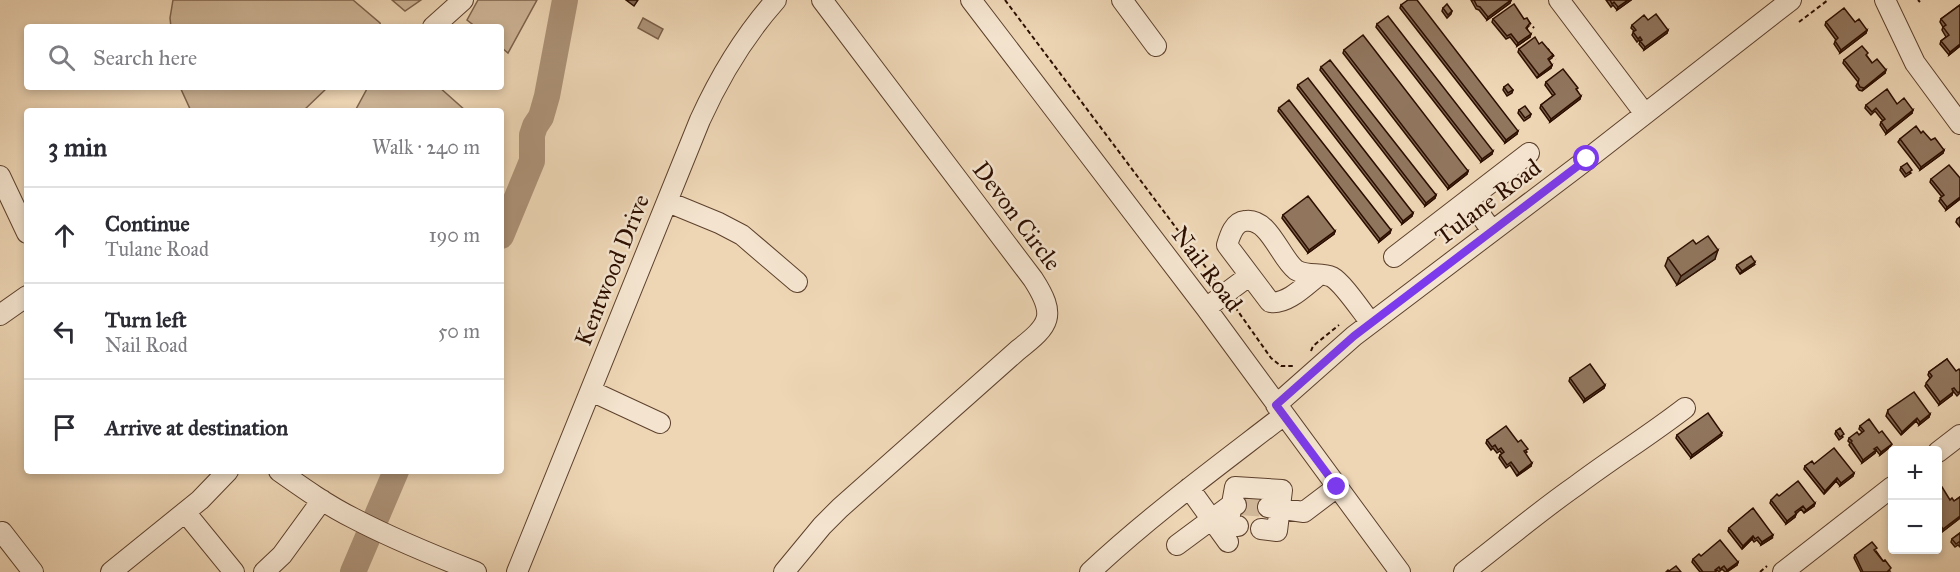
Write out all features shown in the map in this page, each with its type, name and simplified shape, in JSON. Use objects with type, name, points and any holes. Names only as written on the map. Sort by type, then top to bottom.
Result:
[{"type":"street","points":[[436,24],[463,0]]},
{"type":"street","name":"Kentwood Drive","points":[[517,572],[700,120],[737,51],[761,16],[776,0]]},
{"type":"street","name":"Devon Circle","points":[[784,572],[840,508],[1039,333],[1048,314],[1045,300],[1033,279],[822,0]]},
{"type":"street","name":"Nail Road","points":[[971,0],[1206,308],[1400,572]]},
{"type":"street","points":[[1122,0],[1156,46]]},
{"type":"street","points":[[1559,0],[1646,114]]},
{"type":"street","name":"Tulane Road","points":[[1090,572],[1280,410],[1371,323],[1646,114],[1791,0]]},
{"type":"street","points":[[1886,0],[1915,63],[1960,124]]},
{"type":"street","points":[[1394,257],[1529,153]]},
{"type":"street","points":[[0,176],[24,227]]},
{"type":"street","points":[[1468,200],[1492,231]]},
{"type":"street","points":[[668,202],[742,235],[797,282]]},
{"type":"street","points":[[1319,275],[1291,297],[1278,304],[1270,302],[1227,245],[1231,231],[1240,221],[1250,220],[1263,226],[1296,270],[1332,277],[1371,323]]},
{"type":"street","points":[[1206,308],[1249,276]]},
{"type":"street","points":[[0,315],[24,298]]},
{"type":"street","points":[[591,391],[660,423]]},
{"type":"street","points":[[1464,572],[1574,487],[1685,408]]},
{"type":"street","points":[[1942,449],[1959,438]]},
{"type":"street","points":[[111,572],[200,500],[225,474]]},
{"type":"street","points":[[283,474],[353,519],[476,572]]},
{"type":"street","points":[[1189,488],[1212,520],[1233,534],[1228,526],[1235,505],[1235,487],[1282,490],[1273,508],[1277,531],[1261,529]]},
{"type":"street","points":[[1273,508],[1304,512],[1337,487]]},
{"type":"street","points":[[1783,572],[1805,565],[1888,491]]},
{"type":"street","points":[[264,572],[282,555],[322,500]]},
{"type":"street","points":[[1177,545],[1235,505]]},
{"type":"street","points":[[185,512],[234,572]]},
{"type":"street","points":[[2,532],[33,572]]},
{"type":"path","points":[[1005,0],[1226,293],[1271,358],[1281,366],[1294,366],[1300,363]]},
{"type":"path","points":[[1799,22],[1828,0]]},
{"type":"path","points":[[1522,21],[1526,18],[1533,28]]},
{"type":"path","points":[[1546,51],[1548,49],[1556,59]]},
{"type":"path","points":[[1311,353],[1313,346],[1340,325]]},
{"type":"shaded area","points":[[173,0],[353,0],[380,24],[171,24]]},
{"type":"shaded area","points":[[392,0],[421,0],[405,11]]},
{"type":"shaded area","points":[[478,0],[537,0],[508,53],[504,50],[504,24],[472,24],[467,20]]},
{"type":"shaded area","points":[[643,18],[663,29],[658,39],[638,28]]},
{"type":"shaded area","points":[[181,90],[325,90],[306,108],[190,108]]},
{"type":"shaded area","points":[[366,90],[442,90],[463,108],[357,108]]},
{"type":"building","points":[[1408,0],[1417,0],[1518,131],[1506,140],[1401,5]]},
{"type":"building","points":[[1474,0],[1511,0],[1488,17]]},
{"type":"building","points":[[1610,0],[1628,0],[1618,7]]},
{"type":"building","points":[[1447,4],[1452,11],[1448,15],[1443,8]]},
{"type":"building","points":[[1514,4],[1524,19],[1527,18],[1530,23],[1526,28],[1531,34],[1518,43],[1511,34],[1507,36],[1493,19]]},
{"type":"building","points":[[1960,5],[1960,44],[1950,52],[1941,41],[1949,35],[1941,19]]},
{"type":"building","points":[[1844,8],[1855,22],[1859,19],[1867,30],[1841,50],[1835,41],[1838,38],[1826,22]]},
{"type":"building","points":[[1656,14],[1668,30],[1645,47],[1640,37],[1638,39],[1633,32],[1636,30],[1632,25],[1644,15],[1648,20]]},
{"type":"building","points":[[1388,16],[1493,151],[1482,159],[1377,24]]},
{"type":"building","points":[[1363,35],[1468,171],[1449,186],[1344,50]]},
{"type":"building","points":[[1535,37],[1539,44],[1542,42],[1553,55],[1548,59],[1552,65],[1539,75],[1519,49]]},
{"type":"building","points":[[1862,46],[1872,63],[1877,59],[1886,70],[1864,88],[1860,87],[1859,79],[1844,60]]},
{"type":"building","points":[[1330,60],[1436,195],[1426,203],[1321,67]]},
{"type":"building","points":[[1563,69],[1578,88],[1576,89],[1581,96],[1551,119],[1541,105],[1555,94],[1546,82]]},
{"type":"building","points":[[1308,78],[1413,213],[1403,221],[1298,85]]},
{"type":"building","points":[[1508,84],[1513,90],[1508,93],[1504,87]]},
{"type":"building","points":[[1887,89],[1897,104],[1904,98],[1913,110],[1887,131],[1881,122],[1885,119],[1876,108],[1872,112],[1866,105]]},
{"type":"building","points":[[1289,100],[1391,230],[1380,239],[1279,108]]},
{"type":"building","points":[[1525,106],[1531,114],[1525,118],[1519,110]]},
{"type":"building","points":[[1916,126],[1931,140],[1935,138],[1944,150],[1921,167],[1900,139]]},
{"type":"building","points":[[1907,163],[1912,170],[1906,174],[1901,167]]},
{"type":"building","points":[[1949,165],[1960,178],[1960,197],[1947,207],[1940,198],[1944,195],[1931,179]]},
{"type":"building","points":[[1308,196],[1335,231],[1309,250],[1283,215]]},
{"type":"building","points":[[1708,236],[1718,250],[1681,276],[1668,258],[1693,240],[1696,244]]},
{"type":"building","points":[[1751,256],[1755,262],[1742,271],[1737,265]]},
{"type":"building","points":[[1947,359],[1956,371],[1959,369],[1960,371],[1960,391],[1958,393],[1954,388],[1952,389],[1953,392],[1940,402],[1926,383],[1932,376],[1929,372]]},
{"type":"building","points":[[1590,364],[1605,385],[1585,399],[1570,378]]},
{"type":"building","points":[[1914,392],[1930,414],[1920,422],[1917,418],[1902,432],[1888,410]]},
{"type":"building","points":[[1708,413],[1722,433],[1692,455],[1677,435]]},
{"type":"building","points":[[1869,419],[1879,433],[1882,431],[1892,444],[1881,452],[1877,447],[1863,460],[1849,438],[1857,432],[1859,435],[1864,431],[1860,426]]},
{"type":"building","points":[[1506,426],[1518,442],[1521,440],[1528,449],[1524,451],[1532,463],[1519,473],[1511,462],[1507,465],[1500,455],[1504,452],[1501,448],[1498,450],[1495,445],[1492,447],[1487,440]]},
{"type":"building","points":[[1840,428],[1844,434],[1840,437],[1836,431]]},
{"type":"building","points":[[1834,448],[1854,473],[1841,483],[1837,478],[1825,491],[1805,466],[1812,461],[1814,464]]},
{"type":"building","points":[[1798,481],[1815,503],[1806,510],[1803,506],[1787,521],[1771,500]]},
{"type":"building","points":[[1942,487],[1950,500],[1952,498],[1954,501],[1960,497],[1960,516],[1943,529]]},
{"type":"building","points":[[1753,508],[1773,535],[1762,542],[1758,537],[1755,539],[1753,536],[1743,546],[1729,528]]},
{"type":"building","points":[[1960,533],[1960,543],[1956,544],[1952,539]]},
{"type":"building","points":[[1720,540],[1738,562],[1727,570],[1724,566],[1715,570],[1716,572],[1703,572],[1693,559],[1699,554],[1701,556]]},
{"type":"building","points":[[1872,542],[1877,548],[1874,550],[1891,568],[1887,572],[1863,572],[1855,555]]},
{"type":"building","points":[[1676,566],[1681,572],[1666,572],[1669,571]]},
{"type":"waterway","points":[[504,229],[532,161],[532,135],[541,117],[547,96],[565,0]]},
{"type":"waterway","points":[[353,572],[395,474]]},
{"type":"tunnel","points":[[1240,505],[1266,507]]},
{"type":"route","points":[[1337,487],[1276,405],[1354,336],[1587,159]]}]
